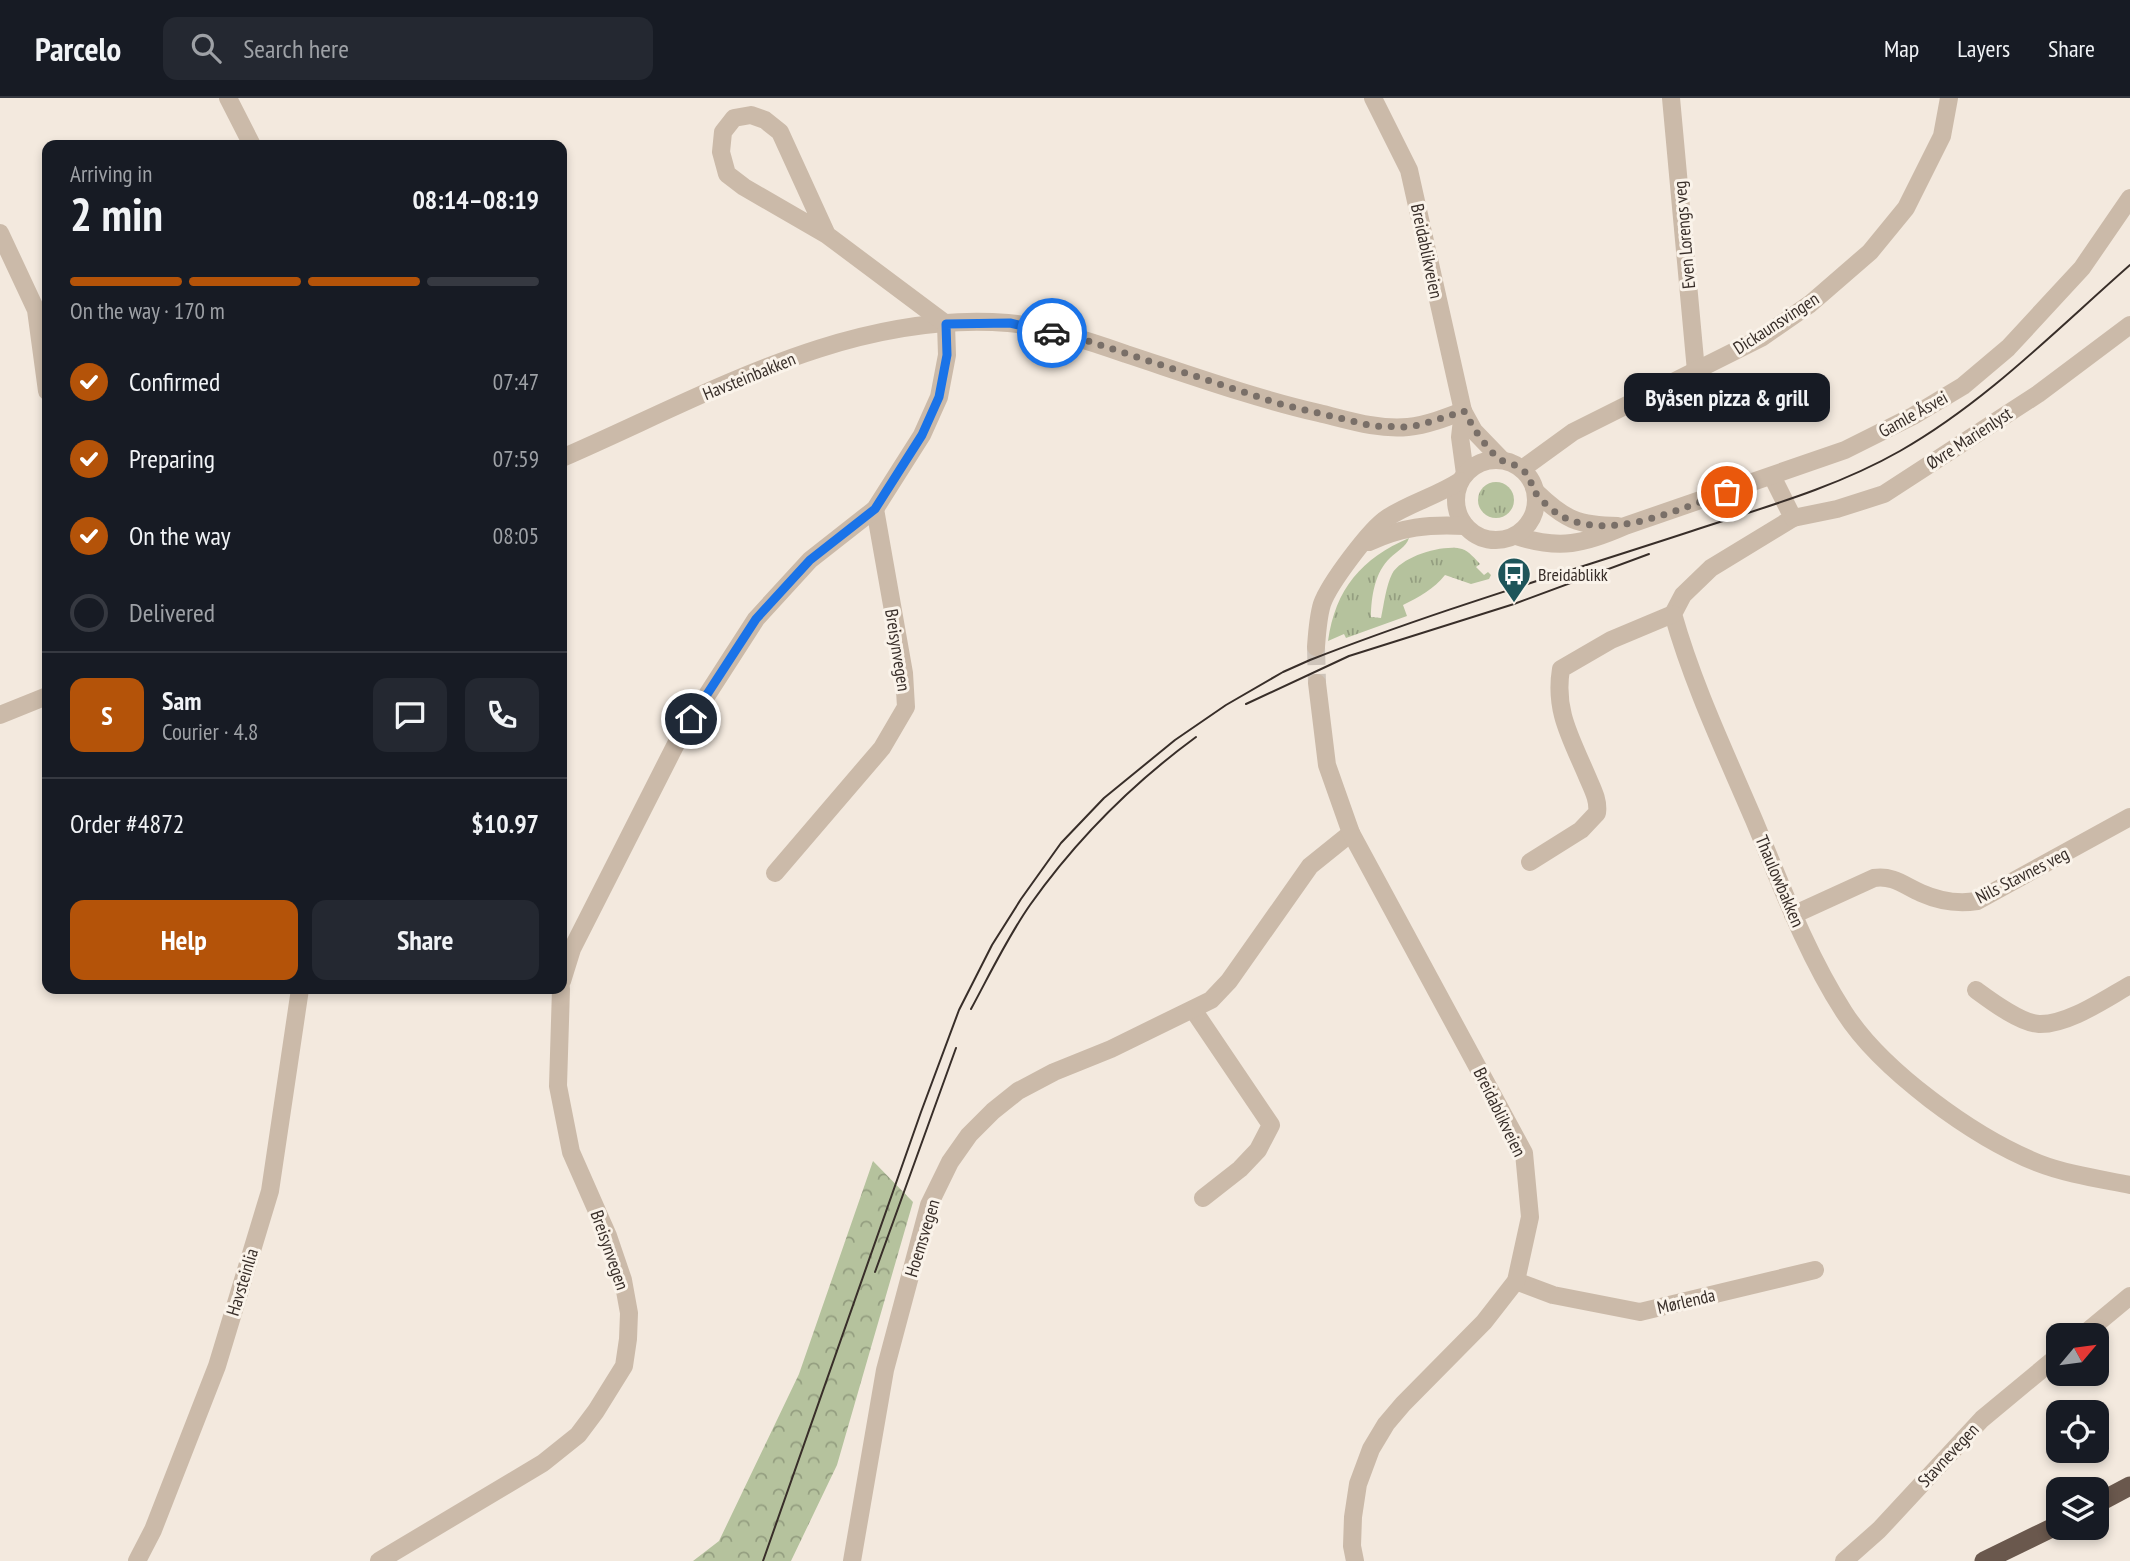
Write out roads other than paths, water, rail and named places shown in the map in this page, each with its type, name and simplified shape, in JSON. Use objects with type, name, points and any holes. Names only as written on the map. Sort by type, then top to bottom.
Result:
[{"type":"highway","points":[[2109,1497],[2130,1486]]},
{"type":"highway","points":[[1984,1561],[2046,1531]]},
{"type":"street","points":[[228,98],[249,140]]},
{"type":"street","name":"Breidablikveien","points":[[1373,98],[1409,170],[1464,411],[1474,430],[1502,460]]},
{"type":"street","name":"Even Lorengs veg","points":[[1671,98],[1696,372]]},
{"type":"street","name":"Dickaunsvingen","points":[[1522,469],[1573,432],[1761,338],[1810,304],[1870,252],[1906,208],[1942,136],[1949,98]]},
{"type":"street","points":[[567,966],[572,950],[678,740],[756,619],[810,560],[875,509],[922,435],[939,397],[947,355],[946,324],[827,235],[744,187],[727,174],[721,152],[723,132],[734,118],[751,115],[765,120],[780,132],[827,235]]},
{"type":"street","name":"Gamle Åsvei","points":[[1516,536],[1555,545],[1574,544],[1596,538],[1845,450],[1913,416],[1963,386],[2008,348],[2082,268],[2130,198]]},
{"type":"street","points":[[0,233],[36,310],[42,354]]},
{"type":"street","name":"Havsteinbakken","points":[[567,456],[752,371],[869,333],[946,324],[1010,323],[1082,339],[1280,404],[1373,426],[1420,425],[1464,411]]},
{"type":"street","name":"Øvre Marienlyst","points":[[1793,519],[1884,494],[2038,394],[2130,325]]},
{"type":"street","name":"Breidablikveien","points":[[1463,478],[1460,437],[1464,411]]},
{"type":"street","points":[[1316,647],[1322,604],[1333,582],[1359,547],[1386,519],[1439,494],[1479,464],[1502,460],[1522,469],[1533,484],[1535,492],[1535,512],[1531,521],[1516,536],[1494,541],[1473,534],[1460,518],[1456,500],[1463,478]]},
{"type":"street","points":[[1530,862],[1580,830],[1597,813],[1595,794],[1559,706],[1561,669],[1611,640],[1673,614],[1683,594],[1711,568],[1793,519],[1772,477]]},
{"type":"street","name":"Gamle Åsvei","points":[[1535,492],[1558,514],[1575,521],[1625,526]]},
{"type":"street","name":"Breisynvegen","points":[[775,873],[882,747],[906,707],[904,673],[875,509]]},
{"type":"street","points":[[1359,547],[1388,534],[1416,527],[1434,524],[1465,526]]},
{"type":"street","name":"Thaulowbakken","points":[[1673,614],[1692,673],[1793,915],[1844,1013],[1866,1041],[1949,1112],[1993,1141],[2039,1163],[2130,1185]]},
{"type":"street","name":"Breidablikveien","points":[[1317,682],[1327,765],[1351,833],[1524,1153],[1530,1217],[1516,1281],[1484,1322],[1403,1404],[1386,1424],[1371,1449],[1358,1484],[1353,1517],[1352,1546],[1355,1561]]},
{"type":"street","points":[[0,715],[42,698]]},
{"type":"street","name":"Nils Stavnes veg","points":[[1793,915],[1874,878],[1886,877],[1922,894],[1945,901],[1976,901],[2130,817]]},
{"type":"street","name":"Hoemsvegen","points":[[852,1561],[885,1370],[929,1205],[950,1162],[969,1135],[1018,1091],[1211,1000],[1229,981],[1310,866],[1351,833]]},
{"type":"street","points":[[1976,990],[2002,1009],[2038,1024],[2075,1017],[2130,985]]},
{"type":"street","name":"Havsteinlia","points":[[137,1561],[153,1530],[217,1366],[270,1191],[298,994]]},
{"type":"street","name":"Breisynvegen","points":[[379,1561],[543,1463],[578,1435],[624,1366],[629,1312],[623,1280],[608,1236],[571,1152],[558,1087],[561,994]]},
{"type":"street","points":[[1194,1010],[1271,1125],[1258,1150],[1240,1169],[1203,1198]]},
{"type":"street","name":"Mørlenda","points":[[1516,1281],[1553,1295],[1640,1312],[1815,1270]]},
{"type":"street","points":[[2097,1323],[2130,1296]]},
{"type":"street","name":"Stavnevegen","points":[[1844,1561],[1879,1530],[1982,1419],[2046,1366]]},
{"type":"tunnel","points":[[1316,647],[1317,683]]},
{"type":"tram line","points":[[763,1561],[959,1010],[992,945],[1021,899],[1061,843],[1104,798],[1175,740],[1226,705],[1283,672],[1310,660],[1452,609],[1798,496],[1875,464],[1932,432],[1991,388],[2130,265]]},
{"type":"tram line","points":[[1246,704],[1349,656],[1514,604],[1649,554]]},
{"type":"tram line","points":[[971,1009],[1006,943],[1066,858],[1127,794],[1196,737]]},
{"type":"tram line","points":[[875,1272],[956,1048]]},
{"type":"place","name":"Byåsen pizza & grill","points":[[1727,492]]},
{"type":"place","name":"Breidablikk","points":[[1514,604]]}]
